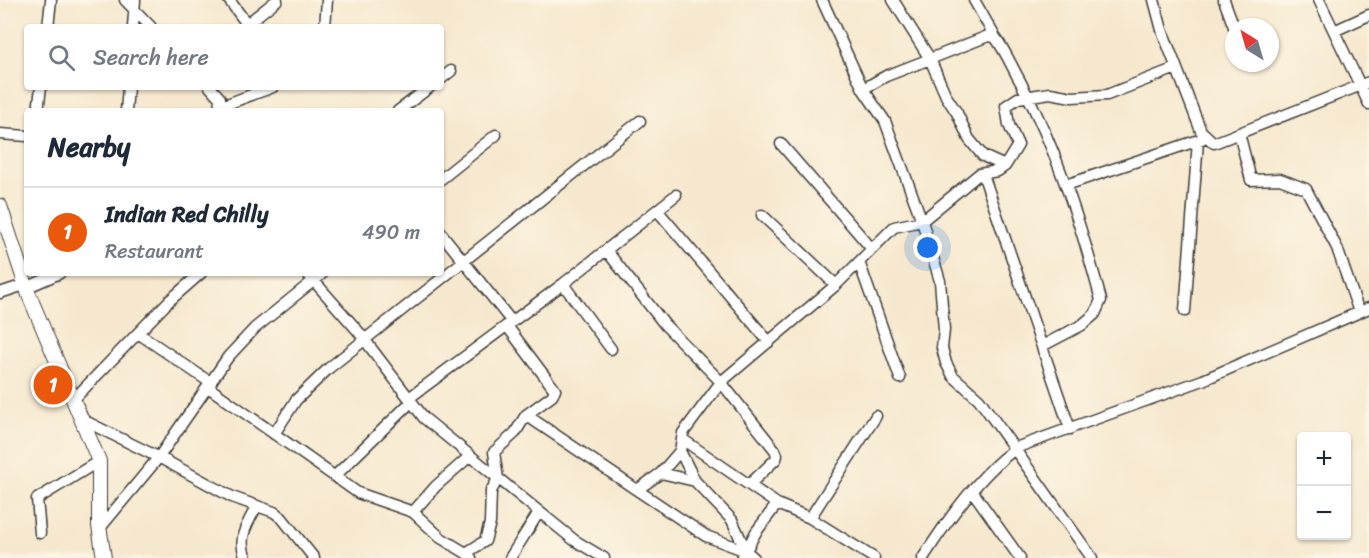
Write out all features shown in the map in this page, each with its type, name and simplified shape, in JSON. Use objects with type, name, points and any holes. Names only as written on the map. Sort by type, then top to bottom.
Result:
[{"type":"street","points":[[48,24],[51,0]]},
{"type":"street","points":[[229,0],[244,24]]},
{"type":"street","points":[[247,24],[277,0]]},
{"type":"street","points":[[325,24],[327,0]]},
{"type":"street","points":[[822,0],[863,89],[885,121],[922,221],[940,281],[944,330],[942,348],[946,363],[953,376],[979,399],[1092,558]]},
{"type":"street","points":[[893,0],[930,59],[946,96],[969,139],[983,156],[1005,166]]},
{"type":"street","points":[[974,0],[1029,97],[1066,185],[1101,300],[1095,314],[1082,325],[1042,346]]},
{"type":"street","points":[[1154,0],[1162,30],[1203,139],[1185,311]]},
{"type":"street","points":[[1224,0],[1231,18]]},
{"type":"street","points":[[1319,0],[1334,31],[1365,83],[1369,104]]},
{"type":"street","points":[[133,24],[134,3]]},
{"type":"street","points":[[134,3],[149,24]]},
{"type":"street","points":[[1334,31],[1369,15]]},
{"type":"street","points":[[863,89],[886,76],[988,36],[995,37]]},
{"type":"street","points":[[638,490],[661,473],[680,451],[683,433],[721,382],[836,285],[894,227],[922,221],[979,174],[998,171],[1005,166],[1018,145],[1009,125],[1006,106],[1018,98],[1050,93],[1072,97],[1107,95],[1176,68]]},
{"type":"street","points":[[444,77],[451,71]]},
{"type":"street","points":[[1066,185],[1203,139],[1214,143],[1365,83]]},
{"type":"street","points":[[38,108],[41,90]]},
{"type":"street","points":[[126,108],[128,90]]},
{"type":"street","points":[[213,90],[220,98],[219,108]]},
{"type":"street","points":[[221,108],[266,90]]},
{"type":"street","points":[[402,108],[426,90]]},
{"type":"street","points":[[274,434],[296,400],[329,368],[640,122]]},
{"type":"street","points":[[923,558],[973,492],[1003,458],[1015,449],[1203,380],[1364,310],[1306,189],[1280,179],[1251,180],[1239,133]]},
{"type":"street","points":[[0,134],[24,136]]},
{"type":"street","points":[[444,177],[496,135]]},
{"type":"street","points":[[782,144],[872,249]]},
{"type":"street","points":[[983,174],[1070,429]]},
{"type":"street","points":[[336,476],[410,400],[676,195]]},
{"type":"street","points":[[0,207],[24,274]]},
{"type":"street","points":[[657,210],[769,342]]},
{"type":"street","points":[[762,215],[836,285]]},
{"type":"street","points":[[138,333],[274,434],[365,496],[413,512],[441,538],[469,555],[485,541],[490,523],[491,491],[498,479],[494,452],[515,433],[526,415],[552,396],[555,390],[444,237]]},
{"type":"street","points":[[606,250],[665,325],[721,382],[776,450],[776,459],[750,484]]},
{"type":"street","points":[[859,262],[900,378]]},
{"type":"street","points":[[25,276],[29,295],[99,461],[100,528],[104,558]]},
{"type":"street","points":[[0,293],[52,276]]},
{"type":"street","points":[[73,400],[169,301],[198,276]]},
{"type":"street","points":[[100,528],[159,457],[228,357],[255,328],[310,277],[364,339],[424,418],[574,540],[604,558]]},
{"type":"street","points":[[563,284],[612,349]]},
{"type":"street","points":[[526,415],[706,536],[747,556]]},
{"type":"street","points":[[810,518],[876,416]]},
{"type":"street","points":[[81,419],[159,457],[232,497],[274,512],[282,518],[314,558]]},
{"type":"street","points":[[682,439],[777,504],[810,518],[874,558]]},
{"type":"street","points":[[680,451],[695,481],[732,520],[747,556]]},
{"type":"street","points":[[413,512],[436,486],[470,456]]},
{"type":"street","points":[[40,533],[37,499],[99,461]]},
{"type":"street","points":[[661,473],[695,481]]},
{"type":"street","points":[[973,492],[1020,558]]},
{"type":"street","points":[[747,556],[756,532],[777,504]]},
{"type":"street","points":[[246,558],[242,549],[243,533],[256,506]]},
{"type":"street","points":[[510,558],[539,512]]},
{"type":"place","name":"Indian Red Chilly","points":[[53,385]]}]
